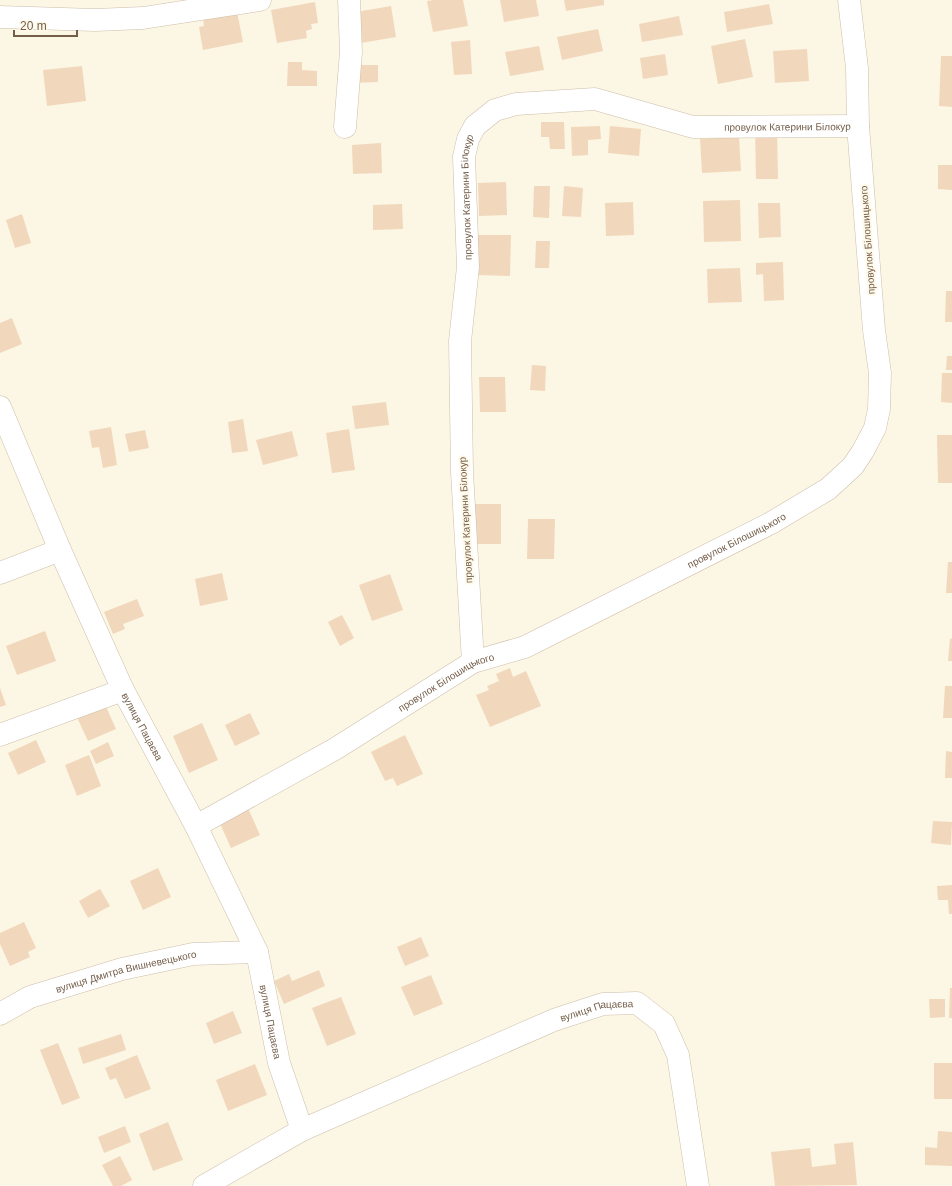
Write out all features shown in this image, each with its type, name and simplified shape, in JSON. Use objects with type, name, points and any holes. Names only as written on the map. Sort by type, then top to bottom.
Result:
[{"type":"street","points":[[0,17],[95,20],[143,18],[260,0]]},
{"type":"street","points":[[345,127],[352,52],[349,0]]},
{"type":"street","name":"провулок Білошицького","points":[[196,826],[335,749],[473,662],[525,647],[771,523],[828,488],[853,466],[864,451],[875,428],[878,415],[880,373],[874,330],[858,126],[857,68],[849,0]]},
{"type":"street","name":"провулок Катерини Білокур","points":[[473,662],[462,472],[460,341],[468,266],[464,157],[468,139],[475,126],[495,110],[516,104],[595,99],[693,127],[858,126]]},
{"type":"street","name":"вулиця Пацаєва","points":[[0,407],[60,550],[123,690],[196,826],[257,952],[279,1063],[302,1130],[554,1020],[603,1004],[637,1003],[664,1024],[678,1055],[698,1186]]},
{"type":"street","points":[[0,573],[60,550]]},
{"type":"street","points":[[0,735],[123,690]]},
{"type":"street","name":"вулиця Дмитра Вишневецького","points":[[0,1014],[30,997],[122,969],[193,954],[257,952]]},
{"type":"street","points":[[204,1186],[302,1130]]},
{"type":"building","points":[[463,0],[468,26],[433,32],[427,1]]},
{"type":"building","points":[[500,0],[536,0],[539,16],[504,22]]},
{"type":"building","points":[[564,0],[604,0],[604,5],[566,11]]},
{"type":"building","points":[[315,2],[318,23],[311,24],[312,29],[306,31],[307,38],[277,43],[271,10]]},
{"type":"building","points":[[769,4],[773,24],[727,32],[724,12]]},
{"type":"building","points":[[391,6],[396,37],[361,43],[356,12]]},
{"type":"building","points":[[237,12],[243,42],[203,50],[199,27],[204,26],[203,18]]},
{"type":"building","points":[[679,16],[683,35],[642,42],[639,24]]},
{"type":"building","points":[[598,29],[603,51],[562,60],[557,37]]},
{"type":"building","points":[[745,39],[753,77],[718,84],[711,46]]},
{"type":"building","points":[[470,40],[472,74],[454,75],[451,42]]},
{"type":"building","points":[[539,46],[544,70],[510,76],[505,52]]},
{"type":"building","points":[[807,49],[809,81],[775,83],[773,51]]},
{"type":"building","points":[[665,54],[668,75],[643,79],[640,58]]},
{"type":"building","points":[[941,56],[952,56],[952,107],[939,106]]},
{"type":"building","points":[[288,62],[302,62],[302,70],[317,71],[317,86],[287,86]]},
{"type":"building","points":[[352,65],[378,65],[378,82],[353,83]]},
{"type":"building","points":[[82,66],[86,101],[47,106],[43,70]]},
{"type":"building","points":[[541,122],[564,122],[565,149],[550,149],[549,137],[541,137]]},
{"type":"building","points":[[600,126],[601,139],[588,140],[588,155],[572,156],[571,127]]},
{"type":"building","points":[[610,126],[641,129],[639,156],[608,153]]},
{"type":"building","points":[[777,128],[778,179],[756,179],[755,129]]},
{"type":"building","points":[[739,137],[741,171],[702,173],[700,139]]},
{"type":"building","points":[[381,143],[382,173],[353,174],[352,145]]},
{"type":"building","points":[[938,165],[952,165],[952,190],[938,189]]},
{"type":"building","points":[[506,182],[507,215],[479,216],[478,183]]},
{"type":"building","points":[[534,186],[550,186],[549,218],[533,217]]},
{"type":"building","points":[[564,186],[583,188],[581,217],[562,216]]},
{"type":"building","points":[[740,200],[741,241],[704,242],[703,201]]},
{"type":"building","points":[[633,202],[634,235],[606,236],[605,203]]},
{"type":"building","points":[[758,203],[780,203],[781,237],[759,238]]},
{"type":"building","points":[[402,204],[403,229],[373,230],[373,205]]},
{"type":"building","points":[[22,214],[31,243],[15,248],[6,220]]},
{"type":"building","points":[[478,235],[511,235],[510,276],[478,275]]},
{"type":"building","points":[[536,241],[550,241],[549,268],[535,268]]},
{"type":"building","points":[[783,262],[784,300],[764,301],[763,274],[756,275],[756,263]]},
{"type":"building","points":[[740,268],[742,302],[708,303],[707,269]]},
{"type":"building","points":[[946,291],[952,291],[952,322],[945,322]]},
{"type":"building","points":[[12,318],[22,344],[0,353],[0,323]]},
{"type":"building","points":[[947,356],[952,356],[952,370],[946,370]]},
{"type":"building","points":[[532,365],[546,366],[545,391],[530,390]]},
{"type":"building","points":[[942,373],[952,373],[952,403],[941,402]]},
{"type":"building","points":[[479,377],[505,377],[506,412],[480,412]]},
{"type":"building","points":[[386,402],[389,425],[355,429],[352,406]]},
{"type":"building","points":[[243,419],[248,451],[232,453],[228,422]]},
{"type":"building","points":[[111,427],[117,465],[103,468],[99,447],[92,448],[89,431]]},
{"type":"building","points":[[349,429],[355,470],[332,473],[326,433]]},
{"type":"building","points":[[145,430],[149,448],[129,452],[125,434]]},
{"type":"building","points":[[292,431],[298,456],[263,465],[256,440]]},
{"type":"building","points":[[937,435],[952,435],[952,483],[938,483]]},
{"type":"building","points":[[475,504],[501,504],[501,544],[474,544]]},
{"type":"building","points":[[528,519],[555,519],[554,559],[527,559]]},
{"type":"building","points":[[948,562],[952,562],[952,593],[946,593]]},
{"type":"building","points":[[222,573],[228,600],[200,606],[195,579]]},
{"type":"building","points":[[390,574],[403,610],[372,621],[359,585]]},
{"type":"building","points":[[137,599],[144,616],[123,624],[125,629],[113,634],[104,612]]},
{"type":"building","points":[[342,615],[354,638],[340,646],[328,622]]},
{"type":"building","points":[[45,631],[56,661],[17,675],[6,646]]},
{"type":"building","points":[[950,638],[952,639],[952,661],[948,661]]},
{"type":"building","points":[[510,668],[513,677],[526,671],[541,706],[490,727],[476,695],[489,690],[487,686],[499,681],[496,674]]},
{"type":"building","points":[[945,686],[952,686],[952,718],[943,718]]},
{"type":"building","points":[[0,688],[6,705],[0,707]]},
{"type":"building","points":[[103,700],[116,729],[88,741],[75,713]]},
{"type":"building","points":[[250,713],[260,734],[235,746],[225,725]]},
{"type":"building","points":[[202,723],[218,760],[189,773],[173,736]]},
{"type":"building","points":[[405,735],[423,774],[397,786],[393,778],[385,781],[371,752]]},
{"type":"building","points":[[36,740],[46,762],[18,775],[8,753]]},
{"type":"building","points":[[108,742],[114,756],[96,764],[90,751]]},
{"type":"building","points":[[946,751],[952,752],[952,778],[945,778]]},
{"type":"building","points":[[89,755],[101,786],[77,796],[65,765]]},
{"type":"building","points":[[247,806],[260,835],[231,848],[218,819]]},
{"type":"building","points":[[933,821],[952,822],[951,845],[931,843]]},
{"type":"building","points":[[158,868],[171,897],[143,910],[130,881]]},
{"type":"building","points":[[952,885],[952,914],[949,914],[948,900],[938,900],[937,886]]},
{"type":"building","points":[[100,889],[110,906],[88,918],[79,901]]},
{"type":"building","points":[[24,922],[36,948],[28,952],[30,957],[10,966],[0,944],[0,933]]},
{"type":"building","points":[[421,937],[429,956],[405,966],[397,947]]},
{"type":"building","points":[[319,970],[325,986],[284,1004],[274,981],[289,974],[292,981]]},
{"type":"building","points":[[431,975],[443,1004],[414,1016],[401,987]]},
{"type":"building","points":[[950,988],[952,988],[952,1018],[949,1018]]},
{"type":"building","points":[[341,997],[356,1034],[327,1046],[312,1008]]},
{"type":"building","points":[[929,999],[945,999],[945,1017],[930,1018]]},
{"type":"building","points":[[233,1011],[242,1033],[214,1044],[206,1023]]},
{"type":"building","points":[[121,1034],[126,1050],[83,1064],[78,1048]]},
{"type":"building","points":[[58,1043],[80,1098],[62,1105],[40,1050]]},
{"type":"building","points":[[137,1055],[151,1089],[125,1099],[116,1078],[110,1080],[105,1068]]},
{"type":"building","points":[[934,1063],[952,1063],[952,1099],[934,1099]]},
{"type":"building","points":[[255,1064],[267,1095],[228,1111],[216,1080]]},
{"type":"building","points":[[168,1122],[183,1160],[153,1171],[139,1134]]},
{"type":"building","points":[[125,1126],[131,1142],[104,1153],[98,1137]]},
{"type":"building","points":[[938,1131],[952,1132],[952,1166],[925,1165],[925,1147],[937,1148]]},
{"type":"building","points":[[853,1142],[857,1185],[775,1186],[771,1152],[810,1148],[812,1167],[836,1164],[834,1144]]},
{"type":"building","points":[[120,1156],[132,1180],[121,1186],[113,1186],[102,1165]]}]
